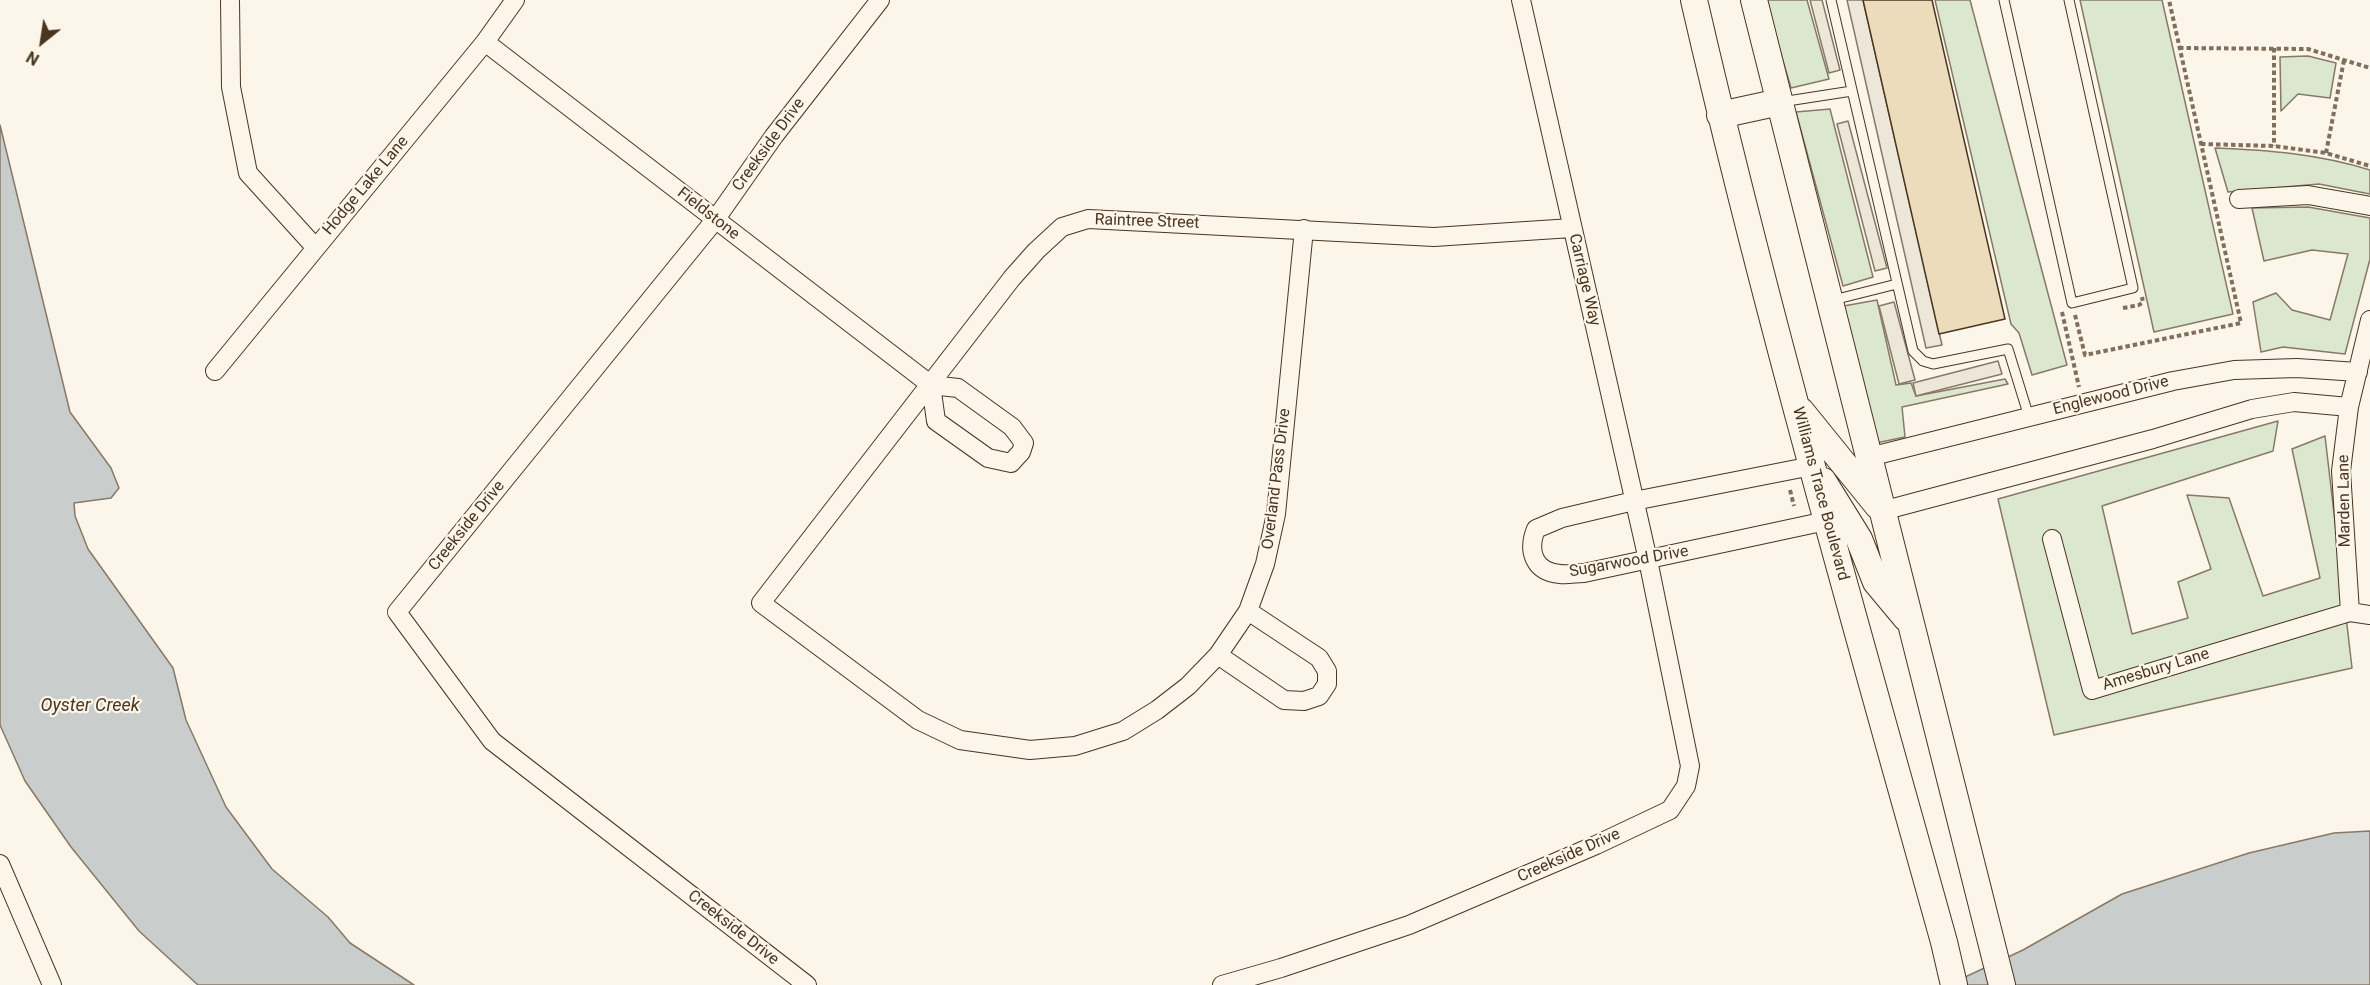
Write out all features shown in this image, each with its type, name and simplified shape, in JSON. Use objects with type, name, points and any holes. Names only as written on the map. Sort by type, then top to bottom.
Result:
[{"type":"main road","name":"Williams Trace Boulevard","points":[[1694,0],[1720,115],[1826,521],[1954,985]]},
{"type":"main road","points":[[1754,0],[2002,985]]},
{"type":"main road","points":[[1720,115],[1780,102]]},
{"type":"main road","points":[[1796,405],[1882,511]]},
{"type":"main road","points":[[1812,466],[1859,539],[1876,582],[1911,624]]},
{"type":"street","points":[[230,0],[231,87],[248,173],[315,247]]},
{"type":"street","name":"Hodge Lake Lane","points":[[215,371],[485,42],[515,0]]},
{"type":"street","name":"Creekside Drive","points":[[807,985],[492,741],[397,612],[715,220],[774,136],[880,0]]},
{"type":"street","name":"Carriage Way","points":[[1521,0],[1648,560]]},
{"type":"street","name":"Fieldstone","points":[[485,42],[931,385],[958,388],[1012,427],[1024,443],[1021,452],[1011,463],[988,458],[936,421],[931,385]]},
{"type":"street","points":[[2239,199],[2308,195],[2370,206]]},
{"type":"street","name":"Raintree Street","points":[[761,603],[1012,278],[1062,227],[1088,219],[1434,237],[1572,228]]},
{"type":"street","name":"Overland Pass Drive","points":[[761,603],[918,720],[960,740],[1030,750],[1075,746],[1123,731],[1157,710],[1180,692],[1218,655],[1248,610],[1265,564],[1275,513],[1304,229]]},
{"type":"street","name":"Marden Lane","points":[[2350,612],[2341,471],[2349,407],[2370,320]]},
{"type":"street","name":"Englewood Drive","points":[[1869,457],[2173,381],[2234,370],[2297,368],[2358,372]]},
{"type":"street","points":[[1882,511],[2153,439],[2252,409],[2294,402],[2349,407]]},
{"type":"street","name":"Sugarwood Drive","points":[[1812,466],[1634,501],[1546,523],[1536,530],[1530,541],[1531,553],[1537,563],[1546,570],[1558,574],[1584,573],[1826,521]]},
{"type":"street","name":"Amesbury Lane","points":[[2052,539],[2092,690],[2350,612],[2370,615]]},
{"type":"street","name":"Creekside Drive","points":[[1222,985],[1409,926],[1596,845],[1670,810],[1686,786],[1690,766],[1648,560]]},
{"type":"street","points":[[1218,655],[1284,700],[1304,702],[1318,696],[1327,684],[1327,671],[1319,658],[1248,610]]},
{"type":"street","points":[[0,864],[52,985]]},
{"type":"lane","points":[[1831,0],[1913,351],[1923,361],[1933,364],[2008,349],[2029,417]]},
{"type":"lane","points":[[2004,0],[2072,303],[2133,288],[2068,0]]},
{"type":"lane","points":[[1780,102],[1852,91]]},
{"type":"lane","points":[[1830,300],[1898,284]]},
{"type":"path","points":[[2072,303],[2085,355],[2241,323],[2169,0]]},
{"type":"path","points":[[2180,48],[2308,49],[2370,68]]},
{"type":"path","points":[[2274,48],[2274,146]]},
{"type":"path","points":[[2326,153],[2344,60]]},
{"type":"path","points":[[2201,144],[2274,146],[2326,153],[2370,166]]},
{"type":"path","points":[[1790,490],[1794,506]]},
{"type":"green space","points":[[1765,0],[1807,0],[1829,79],[1791,88]]},
{"type":"green space","points":[[1935,0],[1970,0],[2067,365],[2032,375],[2019,333],[2011,324]]},
{"type":"green space","points":[[2080,0],[2162,0],[2233,314],[2154,332]]},
{"type":"green space","points":[[2308,56],[2336,63],[2330,98],[2298,94],[2281,111],[2280,57]]},
{"type":"green space","points":[[1830,109],[1873,277],[1843,286],[1796,112]]},
{"type":"green space","points":[[2215,148],[2293,154],[2332,160],[2370,170],[2370,194],[2319,184],[2228,192]]},
{"type":"green space","points":[[2308,207],[2370,218],[2370,259],[2345,354],[2283,347],[2261,352],[2253,302],[2276,293],[2292,310],[2330,320],[2348,254],[2312,250],[2264,261],[2252,208]]},
{"type":"green space","points":[[1877,300],[1896,385],[1911,383],[1916,396],[2005,379],[2008,384],[1902,407],[1905,437],[1876,443],[1838,307]]},
{"type":"green space","points":[[2278,421],[2273,451],[2102,506],[2132,634],[2188,618],[2178,582],[2211,569],[2187,495],[2229,498],[2263,596],[2320,578],[2292,449],[2325,436],[2352,668],[2054,735],[1998,499]]},
{"type":"shaded area","points":[[1810,0],[1822,0],[1840,70],[1829,73]]},
{"type":"shaded area","points":[[1847,0],[1863,0],[1942,345],[1926,348]]},
{"type":"shaded area","points":[[1848,121],[1887,268],[1875,271],[1837,124]]},
{"type":"shaded area","points":[[1894,302],[1915,380],[1899,384],[1879,306]]},
{"type":"shaded area","points":[[1998,361],[2002,374],[1916,396],[1913,383]]},
{"type":"water","name":"Oyster Creek","points":[[0,125],[70,412],[111,468],[119,488],[111,498],[74,503],[75,516],[88,549],[173,668],[186,720],[226,807],[272,869],[328,917],[350,943],[414,985],[198,985],[139,931],[71,847],[25,781],[0,725]]},
{"type":"water","points":[[2370,831],[2370,985],[1948,985],[2023,950],[2122,894],[2249,853],[2334,833]]},
{"type":"building","points":[[1863,0],[1932,0],[2005,319],[1939,334]]}]
